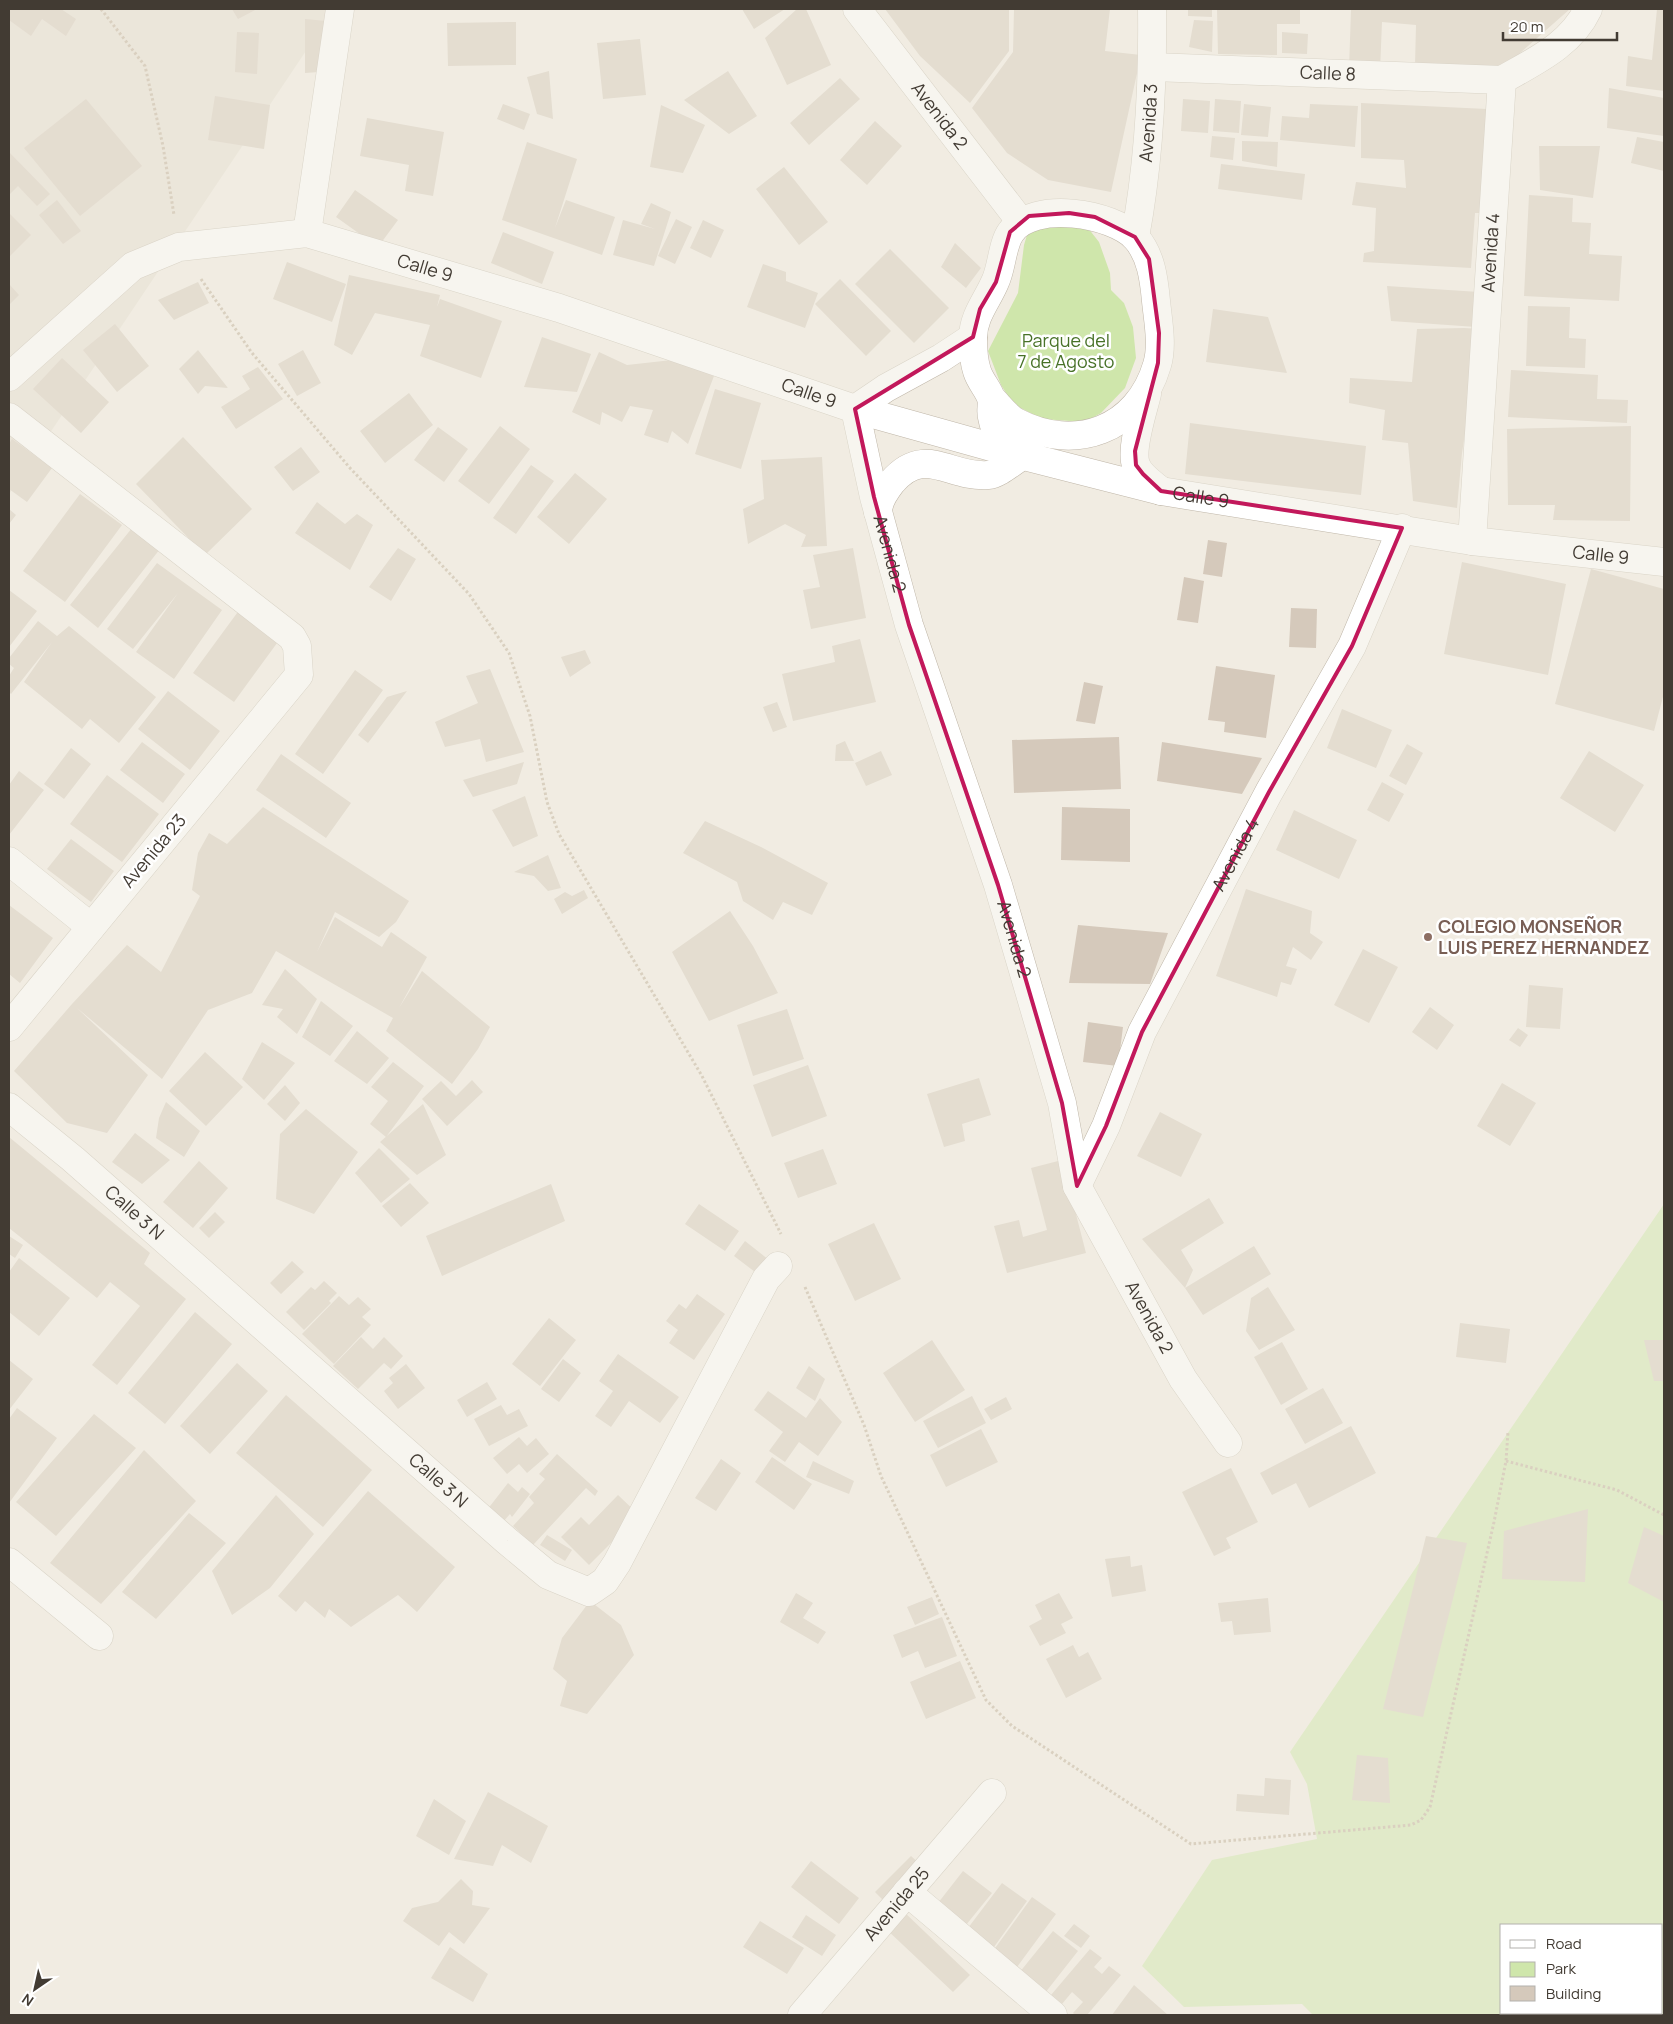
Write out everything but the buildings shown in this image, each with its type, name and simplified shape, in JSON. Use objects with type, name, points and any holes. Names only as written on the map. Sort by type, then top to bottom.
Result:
[{"type":"street","points":[[307,233],[340,9]]},
{"type":"street","name":"Avenida 2","points":[[857,9],[1021,222]]},
{"type":"street","name":"Avenida 3","points":[[1135,237],[1142,198],[1153,67],[1152,9]]},
{"type":"street","points":[[1502,80],[1552,50],[1568,38],[1581,23],[1588,9]]},
{"type":"street","name":"Calle 8","points":[[1153,67],[1502,80]]},
{"type":"street","name":"Avenida 4","points":[[1472,541],[1502,80]]},
{"type":"street","points":[[1148,391],[1128,414],[1103,430],[1074,437],[1044,434],[1014,421],[992,399],[977,371],[973,336],[980,309],[996,282],[1010,232],[1029,216],[1069,213],[1095,217],[1135,237],[1149,260],[1155,287],[1159,333],[1158,363],[1148,391],[1136,443],[1136,464],[1143,474],[1161,491]]},
{"type":"street","name":"Calle 9","points":[[9,376],[133,266],[179,247],[307,233],[558,308],[855,410],[1161,491],[1402,528],[1472,541],[1664,562]]},
{"type":"street","points":[[855,410],[886,388],[942,358],[973,336]]},
{"type":"street","points":[[992,399],[991,415],[1002,444],[1020,455]]},
{"type":"street","name":"Avenida 2","points":[[855,410],[878,512],[909,625],[998,885],[1031,995],[1062,1104],[1077,1186],[1183,1379],[1228,1443]]},
{"type":"street","name":"Avenida 23","points":[[9,417],[292,637],[297,646],[299,675],[9,1027]]},
{"type":"street","points":[[878,512],[878,504],[887,488],[900,474],[915,465],[927,462],[967,474],[990,475],[1008,465],[1020,455],[1031,451],[1053,435]]},
{"type":"street","name":"Avenida 4","points":[[1077,1186],[1106,1126],[1142,1032],[1269,792],[1352,646],[1402,528]]},
{"type":"street","points":[[9,861],[91,927]]},
{"type":"street","name":"Calle 3 N","points":[[9,1107],[74,1159],[507,1541],[548,1575],[589,1592],[605,1581],[617,1563],[766,1279],[782,1254]]},
{"type":"street","points":[[9,1562],[99,1636]]},
{"type":"street","name":"Avenida 25","points":[[802,2015],[992,1793]]},
{"type":"street","points":[[906,1892],[1053,2015]]},
{"type":"path","points":[[380,500],[469,594],[509,653],[530,716],[547,802],[559,834],[702,1076],[782,1254]]},
{"type":"path","points":[[802,1279],[864,1425],[881,1476],[986,1700],[1012,1726],[1191,1844],[1411,1825],[1421,1820],[1430,1807],[1506,1461],[1508,1432]]},
{"type":"path","points":[[1506,1461],[1617,1490],[1664,1515]]},
{"type":"highlighted area","points":[[1069,213],[1095,217],[1135,237],[1149,259],[1159,333],[1158,363],[1135,451],[1136,465],[1143,474],[1161,491],[1402,528],[1352,646],[1269,792],[1142,1032],[1106,1126],[1077,1186],[1062,1103],[998,885],[909,625],[874,497],[855,409],[973,337],[980,309],[996,282],[1010,232],[1029,216]]},
{"type":"shaded area","points":[[9,9],[334,9],[9,494]]},
{"type":"green space","name":"Parque del 7 de Agosto","points":[[1042,220],[1088,228],[1099,242],[1110,273],[1111,290],[1124,303],[1133,327],[1136,358],[1125,388],[1101,413],[1085,422],[1042,419],[1015,405],[1001,385],[988,351],[1018,293],[1024,245],[1030,225]]},
{"type":"green space","points":[[1664,1204],[1664,2015],[1313,2015],[1302,2004],[1184,2007],[1142,1966],[1212,1860],[1317,1839],[1307,1784],[1290,1752]]},
{"type":"place","name":"COLEGIO MONSEÑOR LUIS PEREZ HERNANDEZ","points":[[1428,937]]}]
